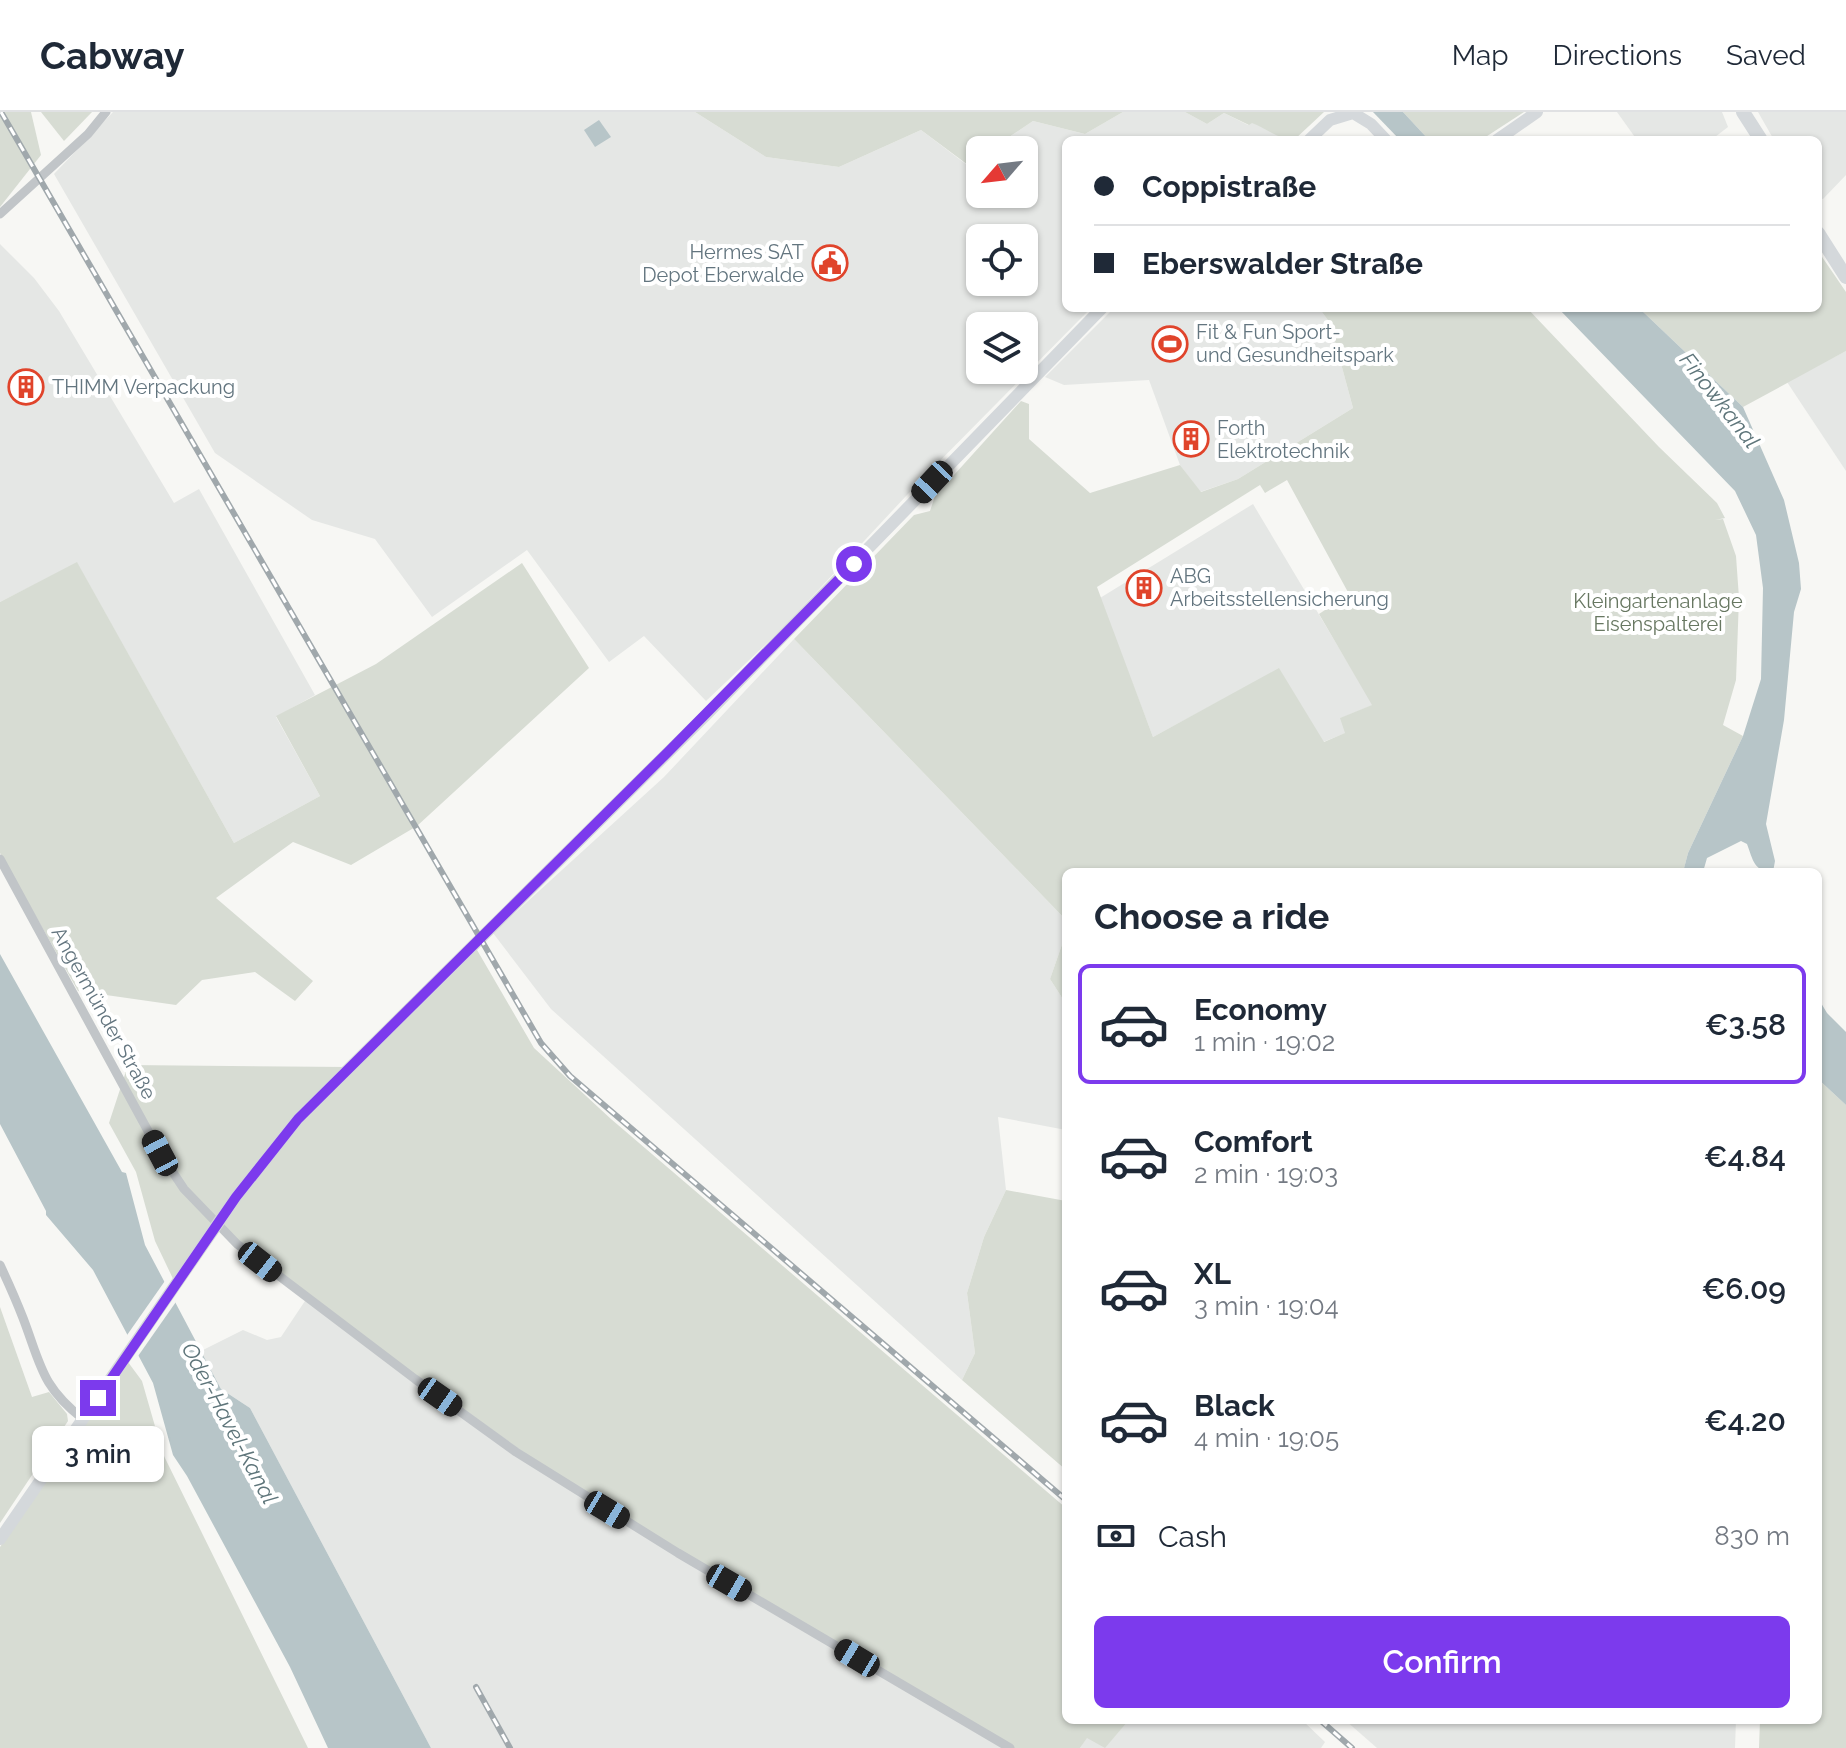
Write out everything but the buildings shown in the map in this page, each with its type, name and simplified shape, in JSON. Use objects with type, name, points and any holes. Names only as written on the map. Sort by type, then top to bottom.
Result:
[{"type":"main road","points":[[1503,136],[1537,112]]},
{"type":"main road","points":[[1743,112],[1758,136]]},
{"type":"main road","points":[[1313,136],[1330,120],[1353,113],[1371,124],[1382,136]]},
{"type":"main road","points":[[1822,239],[1846,277]]},
{"type":"main road","points":[[0,1539],[217,1225],[274,1146],[315,1100],[707,714],[1098,312]]},
{"type":"street","points":[[0,214],[88,134],[106,112]]},
{"type":"street","name":"Angermünder Straße","points":[[0,859],[160,1153],[184,1189],[237,1244],[516,1452],[678,1553],[1010,1748]]},
{"type":"street","points":[[0,1265],[43,1376],[59,1398],[83,1419]]},
{"type":"shaded area","points":[[113,112],[695,112],[766,157],[839,167],[921,130],[966,164],[966,208],[1038,208],[1038,136],[1011,136],[1033,121],[1085,134],[1123,112],[1185,112],[1207,124],[1224,113],[1248,125],[1252,122],[1279,136],[1062,136],[1062,312],[1087,312],[1038,362],[1038,312],[966,312],[966,384],[1016,384],[782,629],[706,701],[644,636],[609,662],[527,550],[432,617],[375,539],[312,520],[215,453],[54,174]]},
{"type":"shaded area","points":[[1617,112],[1722,112],[1728,127],[1716,136],[1634,136]]},
{"type":"shaded area","points":[[1758,112],[1846,112],[1846,175],[1822,199],[1822,136],[1772,136]]},
{"type":"shaded area","points":[[0,244],[34,278],[59,311],[174,503],[199,489],[315,695],[276,717],[320,796],[234,843],[77,563],[0,602]]},
{"type":"shaded area","points":[[1110,312],[1322,312],[1330,323],[1353,408],[1238,479],[1200,492],[1180,465],[1149,380],[1064,385],[1045,377]]},
{"type":"shaded area","points":[[1846,351],[1846,471],[1787,382]]},
{"type":"shaded area","points":[[1253,504],[1373,705],[1341,718],[1346,733],[1323,742],[1279,669],[1153,737],[1100,598]]},
{"type":"shaded area","points":[[794,639],[1062,916],[1062,944],[1050,979],[1062,998],[1062,1129],[998,1117],[1006,1190],[984,1237],[967,1293],[975,1353],[962,1380],[551,1009],[493,933],[664,777]]},
{"type":"shaded area","points":[[307,1298],[1010,1748],[431,1748],[250,1408],[221,1389],[201,1351],[243,1330],[267,1340],[281,1337]]},
{"type":"shaded area","points":[[1125,1724],[1306,1724],[1325,1742],[1321,1748],[1080,1748],[1087,1737],[1105,1747]]},
{"type":"shaded area","points":[[1350,1724],[1736,1724],[1735,1748],[1377,1748]]},
{"type":"green space","points":[[0,112],[31,112],[41,155],[0,207]]},
{"type":"green space","points":[[41,112],[92,112],[64,141]]},
{"type":"green space","points":[[695,112],[1123,112],[1085,134],[1033,121],[1011,136],[966,136],[966,164],[921,130],[839,167],[766,157]]},
{"type":"green space","points":[[1185,112],[1324,112],[1298,136],[1278,136],[1224,113],[1207,124]]},
{"type":"green space","points":[[1403,112],[1524,112],[1487,136],[1425,136]]},
{"type":"green space","points":[[1822,257],[1846,292],[1846,351],[1743,407],[1643,312],[1822,312]]},
{"type":"green space","name":"Kleingartenanlage Eisenspalterei","points":[[1322,312],[1531,312],[1659,447],[1717,503],[1725,518],[1715,520],[1723,519],[1736,556],[1739,598],[1736,680],[1723,725],[1743,736],[1688,853],[1684,868],[1062,868],[1062,916],[794,639],[914,515],[930,511],[935,496],[1021,401],[1029,404],[1029,439],[1090,493],[1180,465],[1201,492],[1238,479],[1353,408],[1330,323]],"holes":[[[1287,480],[1349,594],[1319,614],[1372,705],[1340,718],[1345,733],[1324,742],[1279,668],[1153,737],[1097,587],[1260,485],[1265,493]]]},
{"type":"green space","points":[[77,562],[234,843],[320,796],[276,716],[376,664],[522,563],[589,668],[417,826],[351,865],[293,842],[216,898],[313,981],[295,1001],[255,972],[202,980],[176,1005],[78,991],[0,853],[0,602]]},
{"type":"green space","points":[[473,943],[534,1048],[611,1119],[1062,1505],[1062,1724],[1126,1724],[1105,1748],[1087,1738],[1080,1748],[1010,1748],[584,1495],[307,1298],[218,1225],[176,1285],[155,1241],[136,1172],[109,1123],[128,1065],[348,1067]]},
{"type":"green space","points":[[1062,944],[1062,998],[1050,979]]},
{"type":"green space","points":[[1822,1083],[1846,1105],[1846,1748],[1759,1748],[1760,1724],[1822,1724]]},
{"type":"green space","points":[[1006,1190],[1062,1200],[1062,1467],[962,1380],[975,1353],[967,1293],[984,1237]]},
{"type":"green space","points":[[0,1307],[32,1397],[49,1392],[67,1414],[68,1421],[0,1523]]},
{"type":"green space","points":[[128,1362],[142,1381],[163,1454],[308,1748],[0,1748],[0,1547]]},
{"type":"water","points":[[1373,112],[1403,112],[1425,136],[1396,136]]},
{"type":"water","points":[[599,120],[611,137],[595,147],[584,130]]},
{"type":"water","name":"Finowkanal","points":[[1562,312],[1643,312],[1743,407],[1784,500],[1799,563],[1801,589],[1794,612],[1784,720],[1766,824],[1775,861],[1774,868],[1758,867],[1747,844],[1741,841],[1707,858],[1704,868],[1684,868],[1688,853],[1743,736],[1761,679],[1763,588],[1756,535],[1735,491]]},
{"type":"water","name":"Oder-Havel-Kanal","points":[[0,954],[122,1172],[126,1173],[145,1245],[221,1389],[250,1408],[431,1748],[328,1748],[290,1667],[173,1455],[153,1383],[93,1270],[46,1215],[0,1124]]},
{"type":"water","points":[[1822,1005],[1846,1032],[1846,1105],[1822,1083]]},
{"type":"pier","points":[[167,1278],[178,1299],[136,1359],[125,1338]]},
{"type":"railway","points":[[1,112],[541,1043],[570,1076],[1062,1497]]},
{"type":"railway","points":[[476,1687],[510,1748]]},
{"type":"railway","points":[[1325,1724],[1352,1748]]},
{"type":"place","name":"Hermes SAT Depot Eberwalde","points":[[830,263]]},
{"type":"place","name":"Fit & Fun Sport- und Gesundheitspark","points":[[1170,344]]},
{"type":"place","name":"THIMM Verpackung","points":[[26,387]]},
{"type":"place","name":"Forth Elektrotechnik","points":[[1191,439]]},
{"type":"place","name":"ABG Arbeitsstellensicherung","points":[[1144,588]]},
{"type":"route","points":[[98,1398],[236,1197],[274,1146],[315,1100],[854,564]]}]
